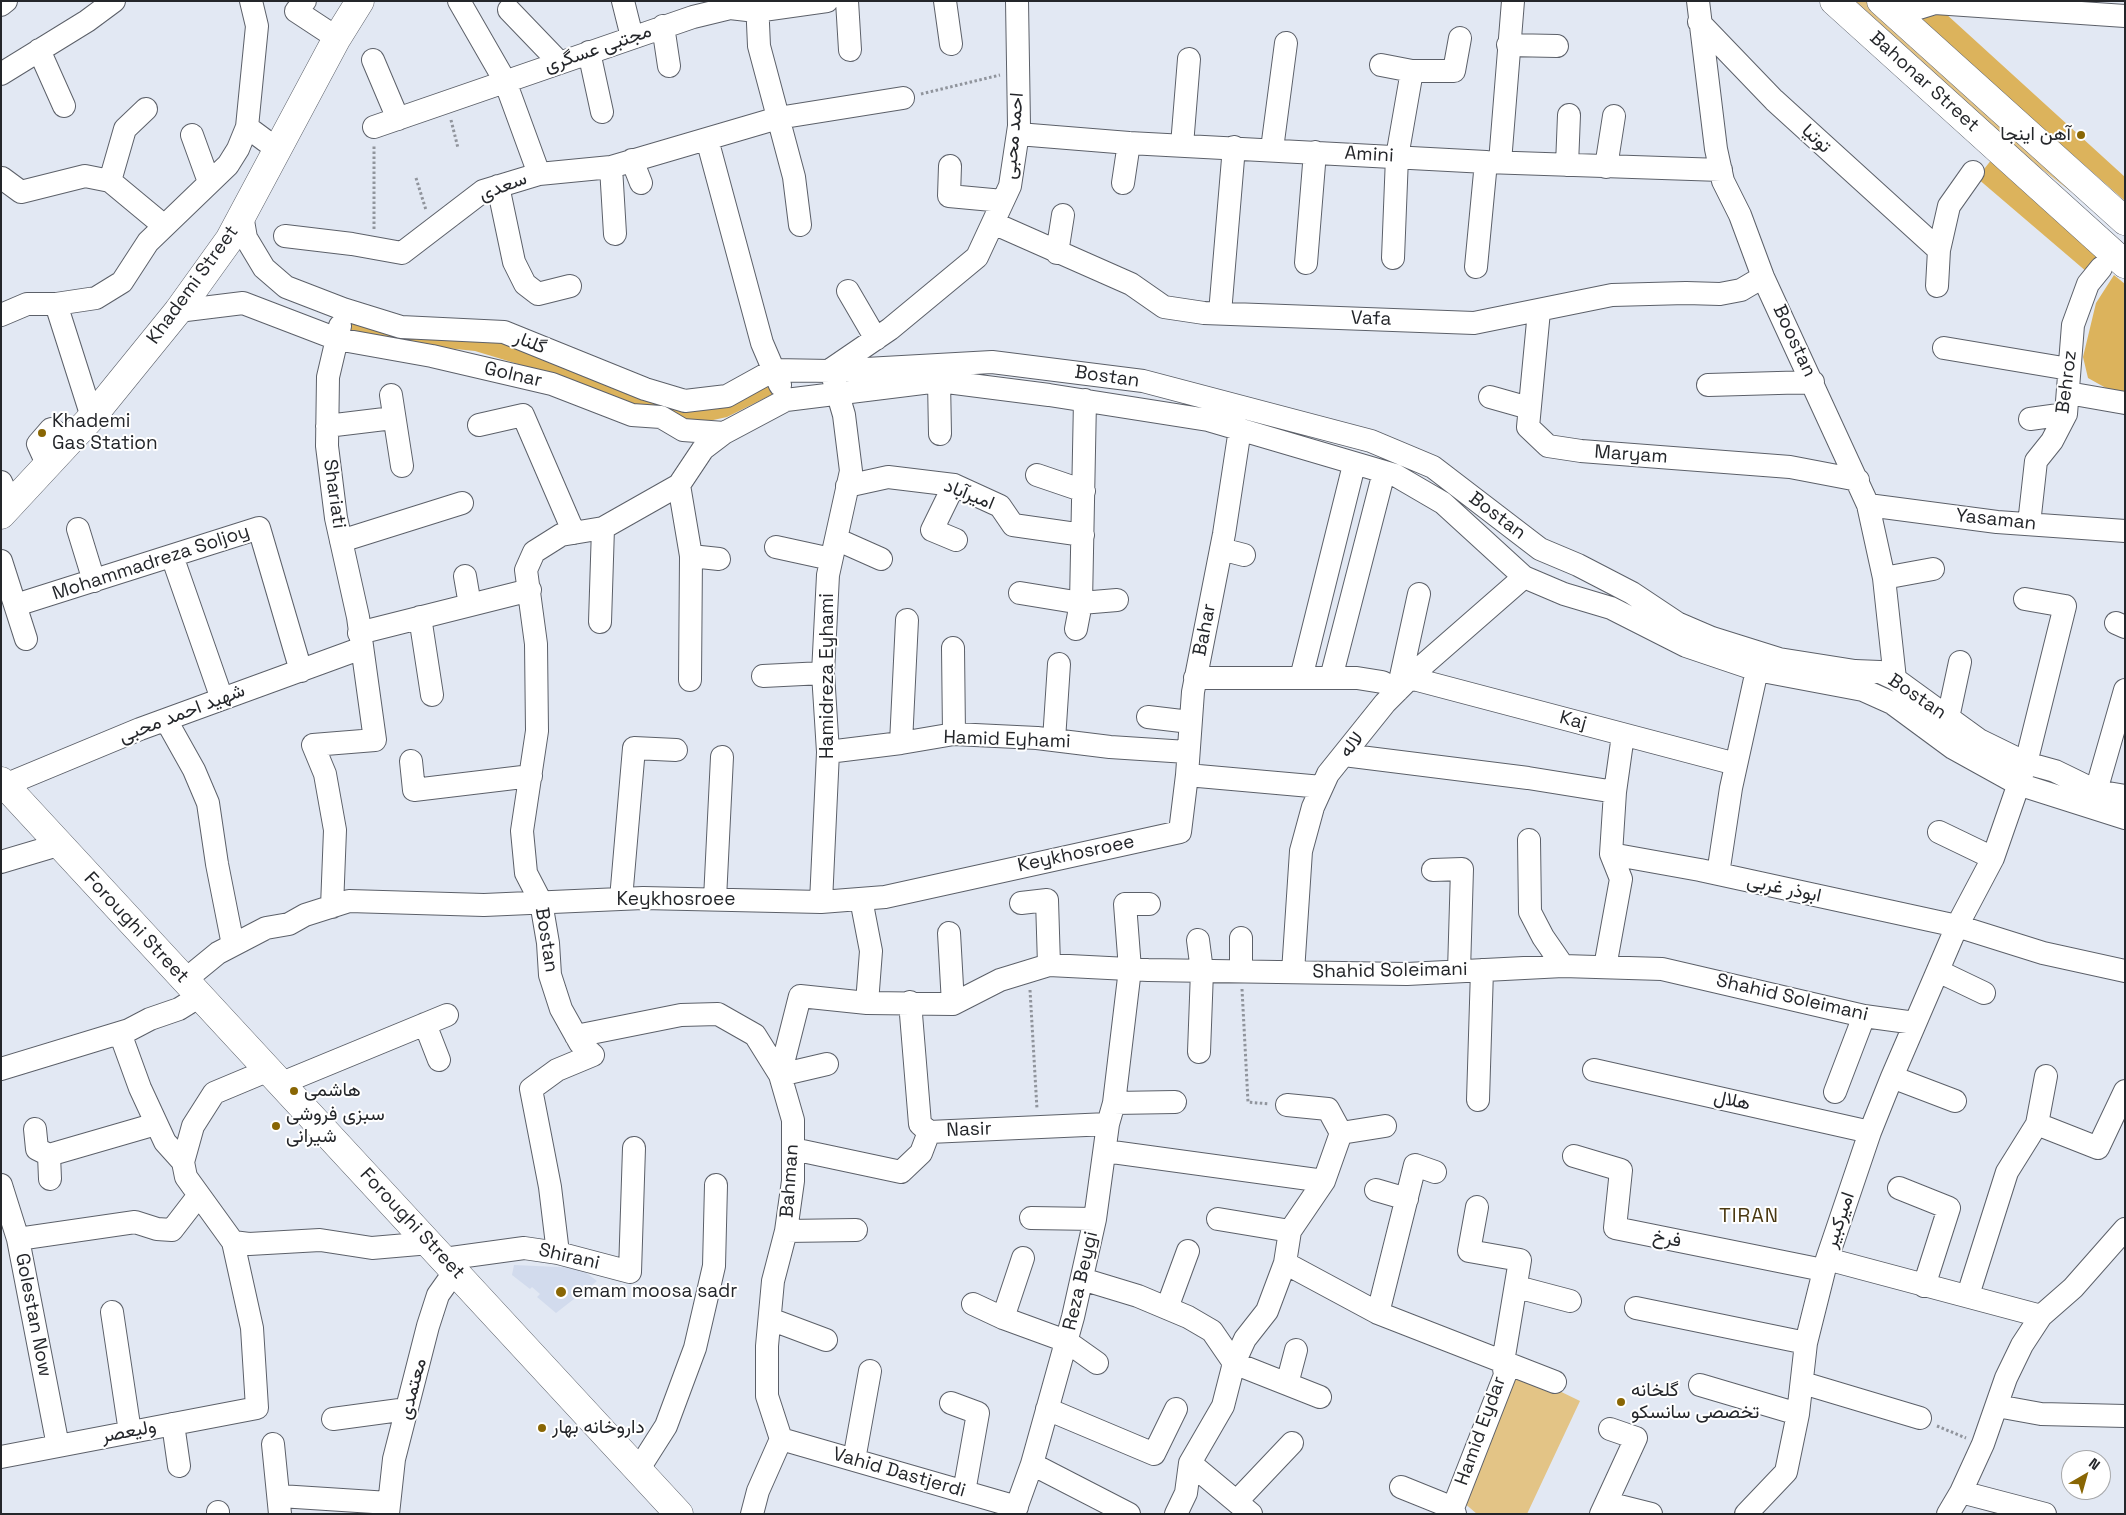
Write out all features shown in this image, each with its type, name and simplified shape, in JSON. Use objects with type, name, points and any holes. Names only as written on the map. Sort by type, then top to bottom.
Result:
[{"type":"main road","name":"Khademi Street","points":[[5,500],[48,466],[71,441],[178,311],[229,240],[244,227],[278,150],[337,38],[360,1]]},
{"type":"main road","name":"Bahonar Street","points":[[1834,1],[2048,194],[2113,266]]},
{"type":"main road","name":"Bahonar Street","points":[[1888,8],[2125,221]]},
{"type":"main road","points":[[2048,194],[2066,201],[2091,217],[2098,216],[2101,212],[2096,196]]},
{"type":"main road","name":"Foroughi Street","points":[[2,786],[276,1077],[678,1514]]},
{"type":"street","points":[[1,5],[6,1]]},
{"type":"street","points":[[1,74],[87,21],[114,1]]},
{"type":"street","points":[[1,315],[26,304],[56,304],[96,298],[122,282],[148,242],[163,225],[228,165],[238,149],[247,127],[257,26],[251,1]]},
{"type":"street","points":[[459,1],[505,81],[539,174]]},
{"type":"street","points":[[623,1],[632,37]]},
{"type":"street","name":"مجتبی عسگری","points":[[374,127],[664,26],[692,9],[827,1]]},
{"type":"street","points":[[847,1],[850,50]]},
{"type":"street","points":[[945,1],[951,44]]},
{"type":"street","name":"احمد محبی","points":[[830,371],[876,339],[977,257],[1010,186],[1018,134],[1017,1]]},
{"type":"street","points":[[1476,267],[1493,162],[1513,1]]},
{"type":"street","points":[[1888,8],[1935,2],[2015,5],[2125,16]]},
{"type":"street","points":[[301,6],[337,38]]},
{"type":"street","points":[[756,6],[759,46],[794,177],[800,225]]},
{"type":"street","points":[[509,10],[559,62]]},
{"type":"street","name":"Boostan","points":[[1698,12],[1716,149],[1723,181],[1740,214],[1763,277],[1868,505],[1884,578],[1895,679]]},
{"type":"street","name":"توتیا","points":[[1698,12],[1774,100],[1939,250]]},
{"type":"street","points":[[664,26],[669,66]]},
{"type":"street","points":[[1381,65],[1412,71],[1454,71],[1460,38]]},
{"type":"street","points":[[1272,149],[1286,43]]},
{"type":"street","points":[[1508,45],[1557,46]]},
{"type":"street","points":[[40,50],[64,106]]},
{"type":"street","points":[[588,52],[602,112]]},
{"type":"street","points":[[1182,145],[1189,59]]},
{"type":"street","points":[[372,60],[398,119]]},
{"type":"street","points":[[1393,258],[1398,157],[1412,71]]},
{"type":"street","name":"سعدی","points":[[285,236],[402,253],[483,191],[498,186],[539,174],[621,164],[778,118],[903,98]]},
{"type":"street","points":[[110,181],[125,129],[146,109]]},
{"type":"street","points":[[1567,165],[1569,115]]},
{"type":"street","points":[[1606,167],[1614,116]]},
{"type":"street","points":[[247,127],[278,150]]},
{"type":"street","name":"Amini","points":[[1018,134],[1129,143],[1493,162],[1721,170]]},
{"type":"street","points":[[192,135],[209,182]]},
{"type":"street","points":[[707,139],[762,342],[786,400]]},
{"type":"street","points":[[1123,183],[1129,143]]},
{"type":"street","points":[[1220,314],[1234,147]]},
{"type":"street","points":[[1306,263],[1315,152]]},
{"type":"street","points":[[621,164],[641,183]]},
{"type":"street","points":[[615,234],[621,164]]},
{"type":"street","points":[[950,166],[949,196],[1003,201]]},
{"type":"street","points":[[1937,286],[1939,250],[1949,206],[1973,172]]},
{"type":"street","points":[[2,177],[21,192],[85,176],[110,181],[163,225]]},
{"type":"street","points":[[498,186],[514,262],[524,284],[538,294],[570,286]]},
{"type":"street","points":[[1057,253],[1063,215]]},
{"type":"street","name":"Vafa","points":[[993,223],[1057,253],[1131,284],[1164,307],[1220,314],[1474,323],[1612,295],[1720,294],[1741,290],[1763,277]]},
{"type":"street","name":"گلنار","points":[[244,227],[264,268],[286,287],[344,309],[402,327],[504,332],[645,389],[685,401],[727,396],[774,370],[830,371]]},
{"type":"street","name":"Behroz","points":[[2029,524],[2036,462],[2052,441],[2067,404],[2073,326],[2088,284],[2113,266]]},
{"type":"street","points":[[848,291],[876,339]]},
{"type":"street","name":"Golnar","points":[[178,311],[243,302],[337,339],[432,356],[552,384],[632,415],[661,417],[683,430],[724,433]]},
{"type":"street","points":[[56,304],[92,417]]},
{"type":"street","name":"Shariati","points":[[332,907],[335,830],[325,774],[314,745],[375,740],[361,641],[341,540],[327,446],[328,377],[344,309]]},
{"type":"street","name":"Maryam","points":[[1539,311],[1528,427],[1548,446],[1581,452],[1790,467],[1858,480]]},
{"type":"street","points":[[1944,348],[2070,369]]},
{"type":"street","name":"Bostan","points":[[830,371],[992,362],[1143,381],[1371,441],[1433,467],[1540,549],[1578,564],[1632,592],[1677,623],[1712,638],[1779,659],[1822,664],[1855,671],[1880,672],[1895,679],[1980,740],[2026,763],[2055,771],[2096,791],[2125,796]]},
{"type":"street","name":"Hamidreza Eyhami","points":[[821,902],[828,752],[824,673],[828,575],[851,471],[839,394],[830,371]]},
{"type":"street","points":[[939,381],[940,434]]},
{"type":"street","name":"Bostan","points":[[839,394],[939,381],[1085,400],[1208,420],[1354,465],[1396,475],[1442,503],[1524,577],[1564,594],[1611,608],[1686,646],[1757,670],[1863,690],[1892,703],[1953,748],[2018,784],[2125,818]]},
{"type":"street","points":[[1708,385],[1813,382]]},
{"type":"street","points":[[479,425],[523,415],[574,533],[603,528],[679,485],[703,448],[724,433],[786,400],[839,394]]},
{"type":"street","points":[[390,395],[402,466]]},
{"type":"street","points":[[1490,397],[1530,408]]},
{"type":"street","points":[[1076,629],[1081,603],[1085,400]]},
{"type":"street","points":[[2030,419],[2067,404],[2125,403]]},
{"type":"street","points":[[327,426],[393,418]]},
{"type":"street","name":"Bahar","points":[[1180,832],[1195,678],[1221,549],[1240,429]]},
{"type":"street","points":[[1301,678],[1354,465]]},
{"type":"street","points":[[1332,678],[1384,472]]},
{"type":"street","points":[[1037,476],[1084,491]]},
{"type":"street","name":"امیرآباد","points":[[847,486],[888,477],[954,485],[1000,506],[1013,525],[1083,536]]},
{"type":"street","points":[[679,485],[683,499],[690,556],[690,680]]},
{"type":"street","points":[[954,485],[932,530],[956,540]]},
{"type":"street","points":[[341,540],[462,503]]},
{"type":"street","name":"Yasaman","points":[[1868,505],[2029,524],[2125,531]]},
{"type":"street","name":"Mohammadreza Soljoy","points":[[16,605],[259,528],[301,671]]},
{"type":"street","points":[[600,622],[603,528]]},
{"type":"street","points":[[78,529],[94,581]]},
{"type":"street","name":"Bostan","points":[[558,1253],[550,1187],[531,1089],[557,1070],[593,1056],[576,1036],[561,1009],[550,975],[548,943],[541,902],[526,873],[522,831],[537,731],[537,696],[536,644],[526,570],[534,552],[560,535],[574,533]]},
{"type":"street","points":[[776,548],[833,549],[882,559]]},
{"type":"street","points":[[1221,549],[1244,555]]},
{"type":"street","points":[[172,556],[222,699]]},
{"type":"street","points":[[690,556],[719,560]]},
{"type":"street","points":[[1,561],[26,639]]},
{"type":"street","points":[[1884,578],[1933,570]]},
{"type":"street","points":[[465,576],[470,605]]},
{"type":"street","name":"لاله","points":[[1293,972],[1301,851],[1312,807],[1328,774],[1404,684],[1524,577]]},
{"type":"street","name":"شهید احمد محبی","points":[[2,786],[166,720],[301,671],[361,641],[420,617],[530,590]]},
{"type":"street","points":[[1020,593],[1081,603],[1117,600]]},
{"type":"street","points":[[1404,684],[1419,594]]},
{"type":"street","name":"امیرکبیر","points":[[1755,1512],[1786,1472],[1803,1383],[1806,1343],[1825,1264],[1870,1132],[1957,926],[1993,858],[2026,763],[2065,606],[2025,599]]},
{"type":"street","points":[[420,617],[432,694]]},
{"type":"street","points":[[901,743],[908,620]]},
{"type":"street","points":[[953,648],[954,734]]},
{"type":"street","points":[[1948,718],[1960,662]]},
{"type":"street","points":[[1054,740],[1059,664]]},
{"type":"street","points":[[1718,874],[1736,764],[1757,670]]},
{"type":"street","points":[[763,676],[824,673]]},
{"type":"street","name":"Kaj","points":[[1195,678],[1357,678],[1404,684],[1623,735],[1736,764]]},
{"type":"street","points":[[2096,791],[2125,690]]},
{"type":"street","points":[[1148,717],[1190,722]]},
{"type":"street","points":[[166,720],[194,770],[208,803],[217,864],[233,944]]},
{"type":"street","name":"Hamid Eyhami","points":[[828,752],[954,734],[1054,740],[1110,747],[1187,752]]},
{"type":"street","points":[[1605,967],[1621,879],[1611,854],[1615,792],[1623,735]]},
{"type":"street","points":[[621,899],[634,748],[676,750]]},
{"type":"street","points":[[1344,755],[1528,778],[1615,792]]},
{"type":"street","points":[[715,899],[722,757]]},
{"type":"street","points":[[411,760],[414,790],[531,776]]},
{"type":"street","points":[[1187,775],[1322,787]]},
{"type":"street","points":[[2,786],[669,1514]]},
{"type":"street","name":"Keykhosroee","points":[[1,1070],[120,1033],[150,1018],[179,1009],[218,953],[266,928],[289,924],[305,915],[349,902],[484,905],[621,899],[715,899],[821,902],[885,897],[1180,832]]},
{"type":"street","points":[[1939,832],[1993,858]]},
{"type":"street","points":[[1529,840],[1530,912],[1542,937],[1563,966]]},
{"type":"street","points":[[1,862],[58,845]]},
{"type":"street","name":"ابوذر غربی","points":[[1611,854],[1718,874],[1957,926],[2043,953],[2125,971]]},
{"type":"street","points":[[1433,870],[1462,869],[1459,971]]},
{"type":"street","points":[[861,899],[871,951],[867,1003]]},
{"type":"street","points":[[1021,903],[1047,900],[1038,968]]},
{"type":"street","name":"Reza Beygi","points":[[1016,1510],[1032,1464],[1066,1341],[1095,1220],[1130,969],[1125,904],[1149,904]]},
{"type":"street","points":[[949,933],[953,1004]]},
{"type":"street","points":[[1241,938],[1241,971]]},
{"type":"street","points":[[1198,940],[1202,970],[1199,1052]]},
{"type":"street","name":"Shahid Soleimani","points":[[780,1076],[800,996],[867,1003],[953,1004],[1000,980],[1038,968],[1407,974],[1563,966],[1662,969],[1864,1016],[1915,1023]]},
{"type":"street","points":[[1478,1100],[1482,970]]},
{"type":"street","points":[[1938,971],[1984,993]]},
{"type":"street","points":[[910,1002],[920,1124],[929,1132]]},
{"type":"street","name":"Bahman","points":[[576,1036],[681,1014],[718,1014],[756,1035],[780,1076],[794,1120],[793,1181],[786,1231],[773,1280],[767,1346],[767,1396],[781,1439]]},
{"type":"street","points":[[443,1258],[320,1240],[250,1244],[234,1242],[186,1177],[183,1162],[193,1126],[214,1093],[276,1077],[447,1015]]},
{"type":"street","points":[[1835,1092],[1864,1016]]},
{"type":"street","points":[[425,1024],[439,1060]]},
{"type":"street","points":[[120,1033],[140,1088],[156,1124],[165,1142],[183,1162]]},
{"type":"street","points":[[780,1076],[827,1064]]},
{"type":"street","name":"هلال","points":[[1594,1070],[1870,1132]]},
{"type":"street","points":[[1968,1294],[2007,1172],[2036,1124],[2046,1076]]},
{"type":"street","points":[[1892,1077],[1954,1101]]},
{"type":"street","points":[[2036,1124],[2098,1148],[2125,1091]]},
{"type":"street","points":[[1111,1113],[1175,1102]]},
{"type":"street","points":[[1176,1514],[1186,1493],[1190,1462],[1224,1406],[1234,1363],[1245,1339],[1267,1311],[1285,1263],[1290,1231],[1324,1181],[1341,1133],[1328,1108],[1287,1105]]},
{"type":"street","name":"Nasir","points":[[793,1149],[901,1172],[921,1153],[929,1132],[1038,1127],[1111,1113]]},
{"type":"street","points":[[35,1129],[37,1149],[49,1154],[156,1124]]},
{"type":"street","points":[[1341,1133],[1385,1126]]},
{"type":"street","name":"Shirani","points":[[443,1258],[524,1248],[558,1253],[630,1272],[634,1148]]},
{"type":"street","points":[[1105,1151],[1324,1181]]},
{"type":"street","points":[[49,1154],[50,1179]]},
{"type":"street","name":"فرخ","points":[[1574,1156],[1621,1170],[1615,1228],[1825,1264]]},
{"type":"street","points":[[1378,1313],[1407,1199],[1425,1168]]},
{"type":"street","name":"Golestan Now","points":[[1,1185],[18,1239],[58,1446]]},
{"type":"street","points":[[638,1470],[666,1426],[695,1348],[714,1266],[716,1185]]},
{"type":"street","points":[[1899,1188],[1949,1208],[1924,1286]]},
{"type":"street","points":[[1376,1190],[1407,1199]]},
{"type":"street","points":[[18,1239],[135,1222],[158,1229],[172,1230],[199,1195]]},
{"type":"street","name":"Hamid Eydar","points":[[1454,1511],[1505,1374],[1503,1362],[1520,1260],[1469,1250],[1477,1207]]},
{"type":"street","points":[[1031,1218],[1095,1220]]},
{"type":"street","points":[[1218,1219],[1290,1231]]},
{"type":"street","points":[[1948,1514],[1961,1492],[1983,1444],[2006,1378],[2022,1345],[2041,1316],[2116,1252],[2125,1228]]},
{"type":"street","points":[[786,1231],[856,1230]]},
{"type":"street","name":"ولیعصر","points":[[1,1457],[257,1408],[252,1328],[234,1242]]},
{"type":"street","points":[[1167,1308],[1188,1250]]},
{"type":"street","name":"معتمدی","points":[[388,1509],[394,1460],[438,1295],[443,1258]]},
{"type":"street","points":[[1003,1318],[1023,1258]]},
{"type":"street","points":[[1285,1263],[1378,1313],[1555,1382]]},
{"type":"street","points":[[1825,1264],[1968,1294],[2041,1316]]},
{"type":"street","points":[[1082,1279],[1138,1296],[1167,1308],[1212,1331],[1234,1363],[1320,1397]]},
{"type":"street","points":[[1517,1287],[1570,1302]]},
{"type":"street","points":[[973,1304],[1003,1318],[1066,1341],[1097,1363]]},
{"type":"street","points":[[1636,1308],[1806,1343]]},
{"type":"street","points":[[112,1312],[130,1432]]},
{"type":"street","points":[[770,1319],[826,1340]]},
{"type":"street","points":[[1287,1384],[1296,1350]]},
{"type":"street","points":[[854,1460],[870,1371]]},
{"type":"street","points":[[1803,1383],[1920,1418]]},
{"type":"street","points":[[1700,1385],[1798,1414]]},
{"type":"street","points":[[952,1403],[978,1413],[964,1492]]},
{"type":"street","points":[[1996,1406],[2040,1414],[2124,1410]]},
{"type":"street","points":[[333,1419],[407,1409]]},
{"type":"street","points":[[1047,1410],[1154,1454],[1176,1409]]},
{"type":"street","points":[[173,1424],[179,1466]]},
{"type":"street","points":[[1610,1429],[1636,1438],[1604,1508],[1651,1514]]},
{"type":"street","points":[[752,1514],[758,1491],[781,1439]]},
{"type":"street","name":"Vahid Dastjerdi","points":[[781,1439],[964,1492],[1016,1510]]},
{"type":"street","points":[[1190,1462],[1244,1508],[1292,1443]]},
{"type":"street","points":[[273,1444],[280,1505],[388,1509]]},
{"type":"street","points":[[1032,1464],[1129,1514]]},
{"type":"street","points":[[1401,1487],[1454,1511]]},
{"type":"street","points":[[1961,1492],[2045,1514]]},
{"type":"path","points":[[903,98],[1019,71]]},
{"type":"path","points":[[447,101],[458,148]]},
{"type":"path","points":[[374,127],[374,248]]},
{"type":"path","points":[[416,178],[432,230]]},
{"type":"path","points":[[1038,968],[1038,1127]]},
{"type":"path","points":[[1241,971],[1248,1102],[1287,1105]]},
{"type":"path","points":[[1920,1418],[1983,1444]]},
{"type":"shaded area","points":[[1847,1],[1866,1],[2095,210],[1974,117]]},
{"type":"shaded area","points":[[1945,13],[2125,177],[2125,201],[1919,19]]},
{"type":"shaded area","points":[[1992,159],[2102,255],[2087,272],[1977,178]]},
{"type":"shaded area","points":[[2114,275],[2125,284],[2125,394],[2115,393],[2088,378],[2083,357],[2096,303]]},
{"type":"shaded area","points":[[350,317],[503,338],[684,407],[768,378],[775,393],[727,417],[695,424],[590,392],[518,364],[475,351],[398,343],[345,334]]},
{"type":"shaded area","name":"emam moosa sadr","points":[[514,1265],[580,1268],[597,1281],[556,1313],[537,1297],[540,1294],[532,1287],[530,1289],[512,1275]]},
{"type":"shaded area","points":[[1514,1369],[1580,1401],[1527,1514],[1477,1514],[1463,1502]]},
{"type":"place","name":"آهن اینجا","points":[[2081,135]]},
{"type":"place","name":"Khademi Gas Station","points":[[42,433]]},
{"type":"place","name":"هاشمی","points":[[294,1091]]},
{"type":"place","name":"سبزی فروشی شیرانی","points":[[276,1126]]},
{"type":"place","name":"emam moosa sadr","points":[[561,1292]]},
{"type":"place","name":"گلخانه تخصصی سانسکو","points":[[1621,1402]]},
{"type":"place","name":"داروخانه بهار","points":[[542,1428]]},
{"type":"district","name":"TIRAN","points":[[1749,1217]]}]
